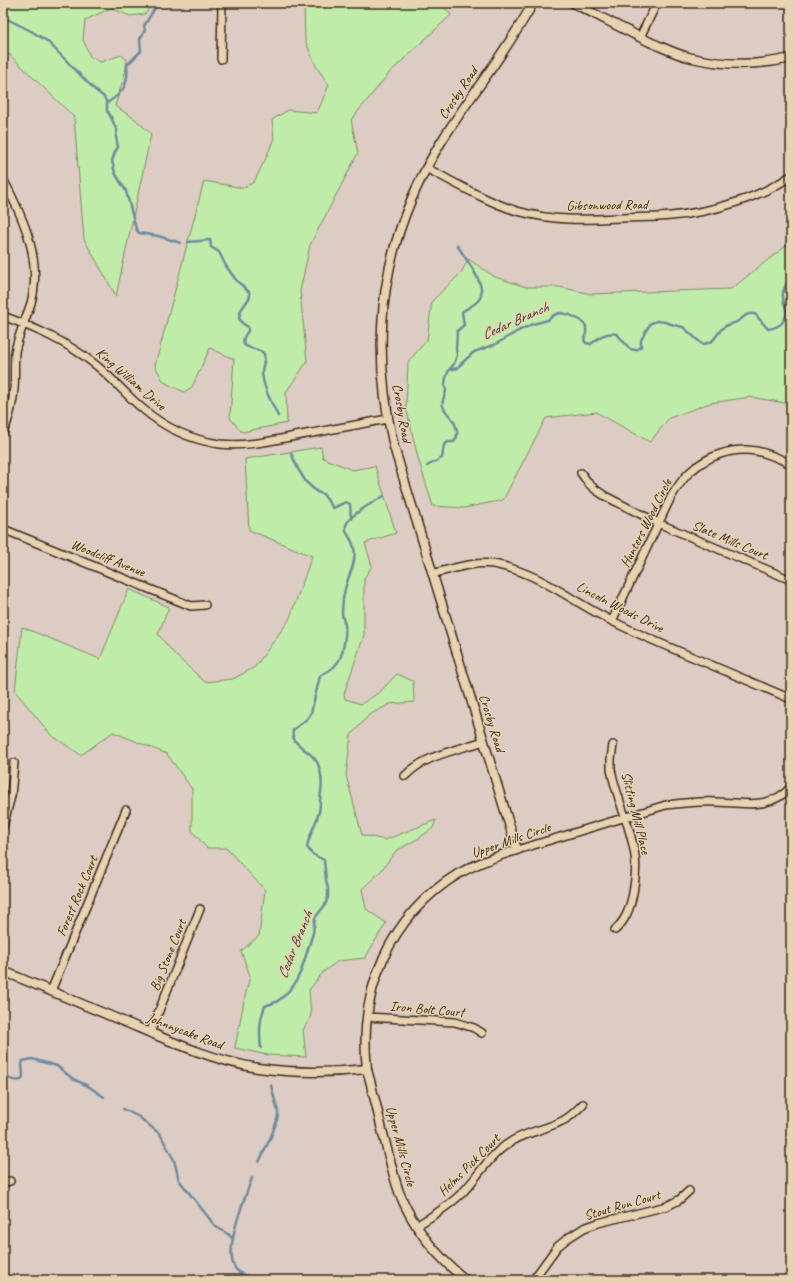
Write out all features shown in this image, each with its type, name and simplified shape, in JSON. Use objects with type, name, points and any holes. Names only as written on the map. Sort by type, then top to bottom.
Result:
[{"type":"street","points":[[221,59],[222,3]]},
{"type":"street","name":"Crosby Road","points":[[517,850],[394,447],[388,419],[381,365],[381,341],[385,288],[391,258],[400,227],[414,194],[426,168],[447,134],[533,3]]},
{"type":"street","points":[[573,3],[669,51],[688,57],[711,62],[734,64],[757,64],[791,58]]},
{"type":"street","points":[[640,37],[657,3]]},
{"type":"street","name":"Gibsonwood Road","points":[[426,168],[501,206],[537,216],[578,220],[671,216],[696,213],[745,199],[791,176]]},
{"type":"street","points":[[3,178],[26,227],[34,261],[34,288],[15,352],[12,407],[3,433]]},
{"type":"street","name":"King William Drive","points":[[3,316],[71,346],[102,370],[144,410],[162,423],[200,440],[220,444],[239,445],[262,443],[388,419]]},
{"type":"street","name":"Hunters Wood Circle","points":[[612,621],[671,497],[689,472],[712,456],[741,450],[756,451],[791,464]]},
{"type":"street","name":"Slate Mills Court","points":[[581,473],[589,484],[596,490],[658,523],[791,580]]},
{"type":"street","name":"Woodcliff Avenue","points":[[3,529],[190,606],[205,605]]},
{"type":"street","name":"Lincoln Woods Drive","points":[[432,574],[479,564],[496,564],[528,573],[637,634],[791,699]]},
{"type":"street","points":[[405,776],[412,768],[435,756],[484,741]]},
{"type":"street","name":"Slitting Mill Place","points":[[613,745],[611,770],[635,857],[636,873],[631,902],[627,914],[622,923],[615,930]]},
{"type":"street","points":[[3,826],[11,796],[14,763]]},
{"type":"street","name":"Upper Mills Circle","points":[[466,1280],[442,1258],[427,1241],[416,1226],[402,1198],[395,1179],[367,1069],[367,1017],[370,996],[375,977],[384,956],[402,925],[426,898],[458,874],[477,864],[517,850],[666,805],[685,802],[760,804],[780,796],[791,787]]},
{"type":"street","name":"Forest Rock Court","points":[[51,991],[126,810]]},
{"type":"street","name":"Big Stone Court","points":[[150,1033],[200,909]]},
{"type":"street","name":"Johnnycake Road","points":[[3,971],[150,1033],[207,1055],[232,1062],[258,1068],[313,1072],[341,1072],[367,1069]]},
{"type":"street","name":"Iron Bolt Court","points":[[367,1017],[455,1022],[474,1028],[482,1034]]},
{"type":"street","name":"Helms Pick Court","points":[[416,1226],[452,1202],[464,1191],[496,1152],[506,1144],[565,1119],[583,1104]]},
{"type":"street","name":"Stout Run Court","points":[[533,1280],[558,1247],[568,1238],[584,1228],[598,1223],[667,1206],[678,1200],[689,1191]]},
{"type":"green space","points":[[3,3],[153,3],[145,14],[130,16],[111,8],[85,20],[83,39],[90,57],[101,62],[121,55],[127,60],[125,73],[115,106],[135,119],[151,134],[116,296],[84,239],[74,117],[9,54],[3,59]]},
{"type":"green space","points":[[304,3],[440,3],[451,15],[390,72],[351,120],[358,153],[310,245],[300,291],[307,362],[286,392],[287,423],[242,432],[230,418],[234,359],[210,348],[192,387],[184,392],[164,382],[155,366],[204,181],[243,188],[254,182],[274,138],[272,120],[288,110],[317,113],[329,85],[316,66],[305,40]]},
{"type":"green space","points":[[791,242],[791,404],[750,397],[710,403],[669,418],[650,442],[596,412],[546,418],[503,500],[464,508],[433,506],[418,458],[406,407],[408,362],[427,340],[432,301],[461,273],[468,259],[495,277],[526,287],[559,287],[591,294],[731,289]]},
{"type":"green space","points":[[321,447],[323,458],[352,470],[375,466],[396,533],[365,543],[372,566],[364,578],[364,635],[344,694],[345,699],[361,704],[380,692],[397,674],[413,681],[414,702],[390,704],[369,715],[351,735],[346,775],[362,835],[385,840],[436,820],[433,828],[396,851],[380,872],[362,889],[366,909],[386,923],[365,958],[338,961],[323,972],[309,990],[311,1016],[303,1030],[306,1057],[268,1055],[235,1048],[250,976],[241,951],[259,936],[265,890],[226,848],[207,848],[192,831],[192,789],[167,754],[113,732],[81,755],[51,735],[15,691],[22,627],[100,659],[129,589],[169,607],[158,634],[175,655],[205,682],[233,679],[255,667],[289,620],[312,556],[249,530],[245,459]]},
{"type":"waterway","points":[[107,103],[117,96],[124,88],[127,78],[127,65],[141,51],[140,39],[145,30],[144,26],[158,3]]},
{"type":"waterway","points":[[3,17],[47,41],[94,89],[104,97],[107,103],[107,111],[117,130],[116,137],[118,147],[112,161],[115,173],[126,191],[136,229],[139,233],[158,236],[181,243]]},
{"type":"waterway","points":[[188,242],[210,240],[211,247],[219,252],[226,266],[236,280],[249,292],[250,297],[241,310],[239,318],[242,323],[248,327],[248,331],[243,342],[248,347],[258,350],[264,354],[265,359],[262,372],[264,384],[278,416]]},
{"type":"waterway","points":[[449,370],[454,364],[457,355],[457,331],[464,325],[462,312],[480,298],[481,292],[478,278],[457,245]]},
{"type":"waterway","name":"Cedar Branch","points":[[427,466],[442,458],[444,445],[448,442],[454,442],[456,439],[457,431],[455,424],[444,409],[443,404],[446,391],[445,381],[449,370],[458,368],[474,352],[496,344],[518,331],[533,324],[548,320],[554,315],[560,313],[570,315],[580,320],[586,326],[584,340],[586,343],[591,344],[606,334],[617,334],[630,349],[636,350],[641,347],[641,340],[651,323],[657,321],[683,327],[702,344],[707,344],[713,340],[724,327],[749,314],[755,314],[768,329],[781,324],[787,313],[783,300],[783,293],[791,276]]},
{"type":"waterway","points":[[291,453],[306,482],[317,492],[323,494],[333,508],[346,502],[350,504],[351,519]]},
{"type":"waterway","name":"Cedar Branch","points":[[261,1048],[260,1027],[265,1006],[276,1002],[283,997],[294,985],[301,971],[313,933],[315,918],[325,905],[328,897],[324,860],[312,854],[307,847],[320,810],[322,786],[321,774],[315,759],[295,740],[293,730],[307,719],[311,713],[320,676],[336,665],[342,653],[345,632],[342,614],[344,592],[355,553],[346,529],[347,523],[358,512],[384,496]]},
{"type":"waterway","points":[[3,1077],[21,1080],[23,1077],[23,1061],[32,1059],[57,1066],[73,1079],[88,1086],[104,1097]]},
{"type":"waterway","name":"Cedar Branch","points":[[259,1162],[271,1137],[278,1117],[271,1085]]},
{"type":"waterway","points":[[123,1109],[139,1117],[160,1134],[174,1160],[179,1180],[216,1227],[228,1234],[233,1239]]},
{"type":"waterway","name":"Cedar Branch","points":[[252,1178],[236,1223],[233,1236],[232,1259],[235,1268],[239,1273],[255,1280]]}]
